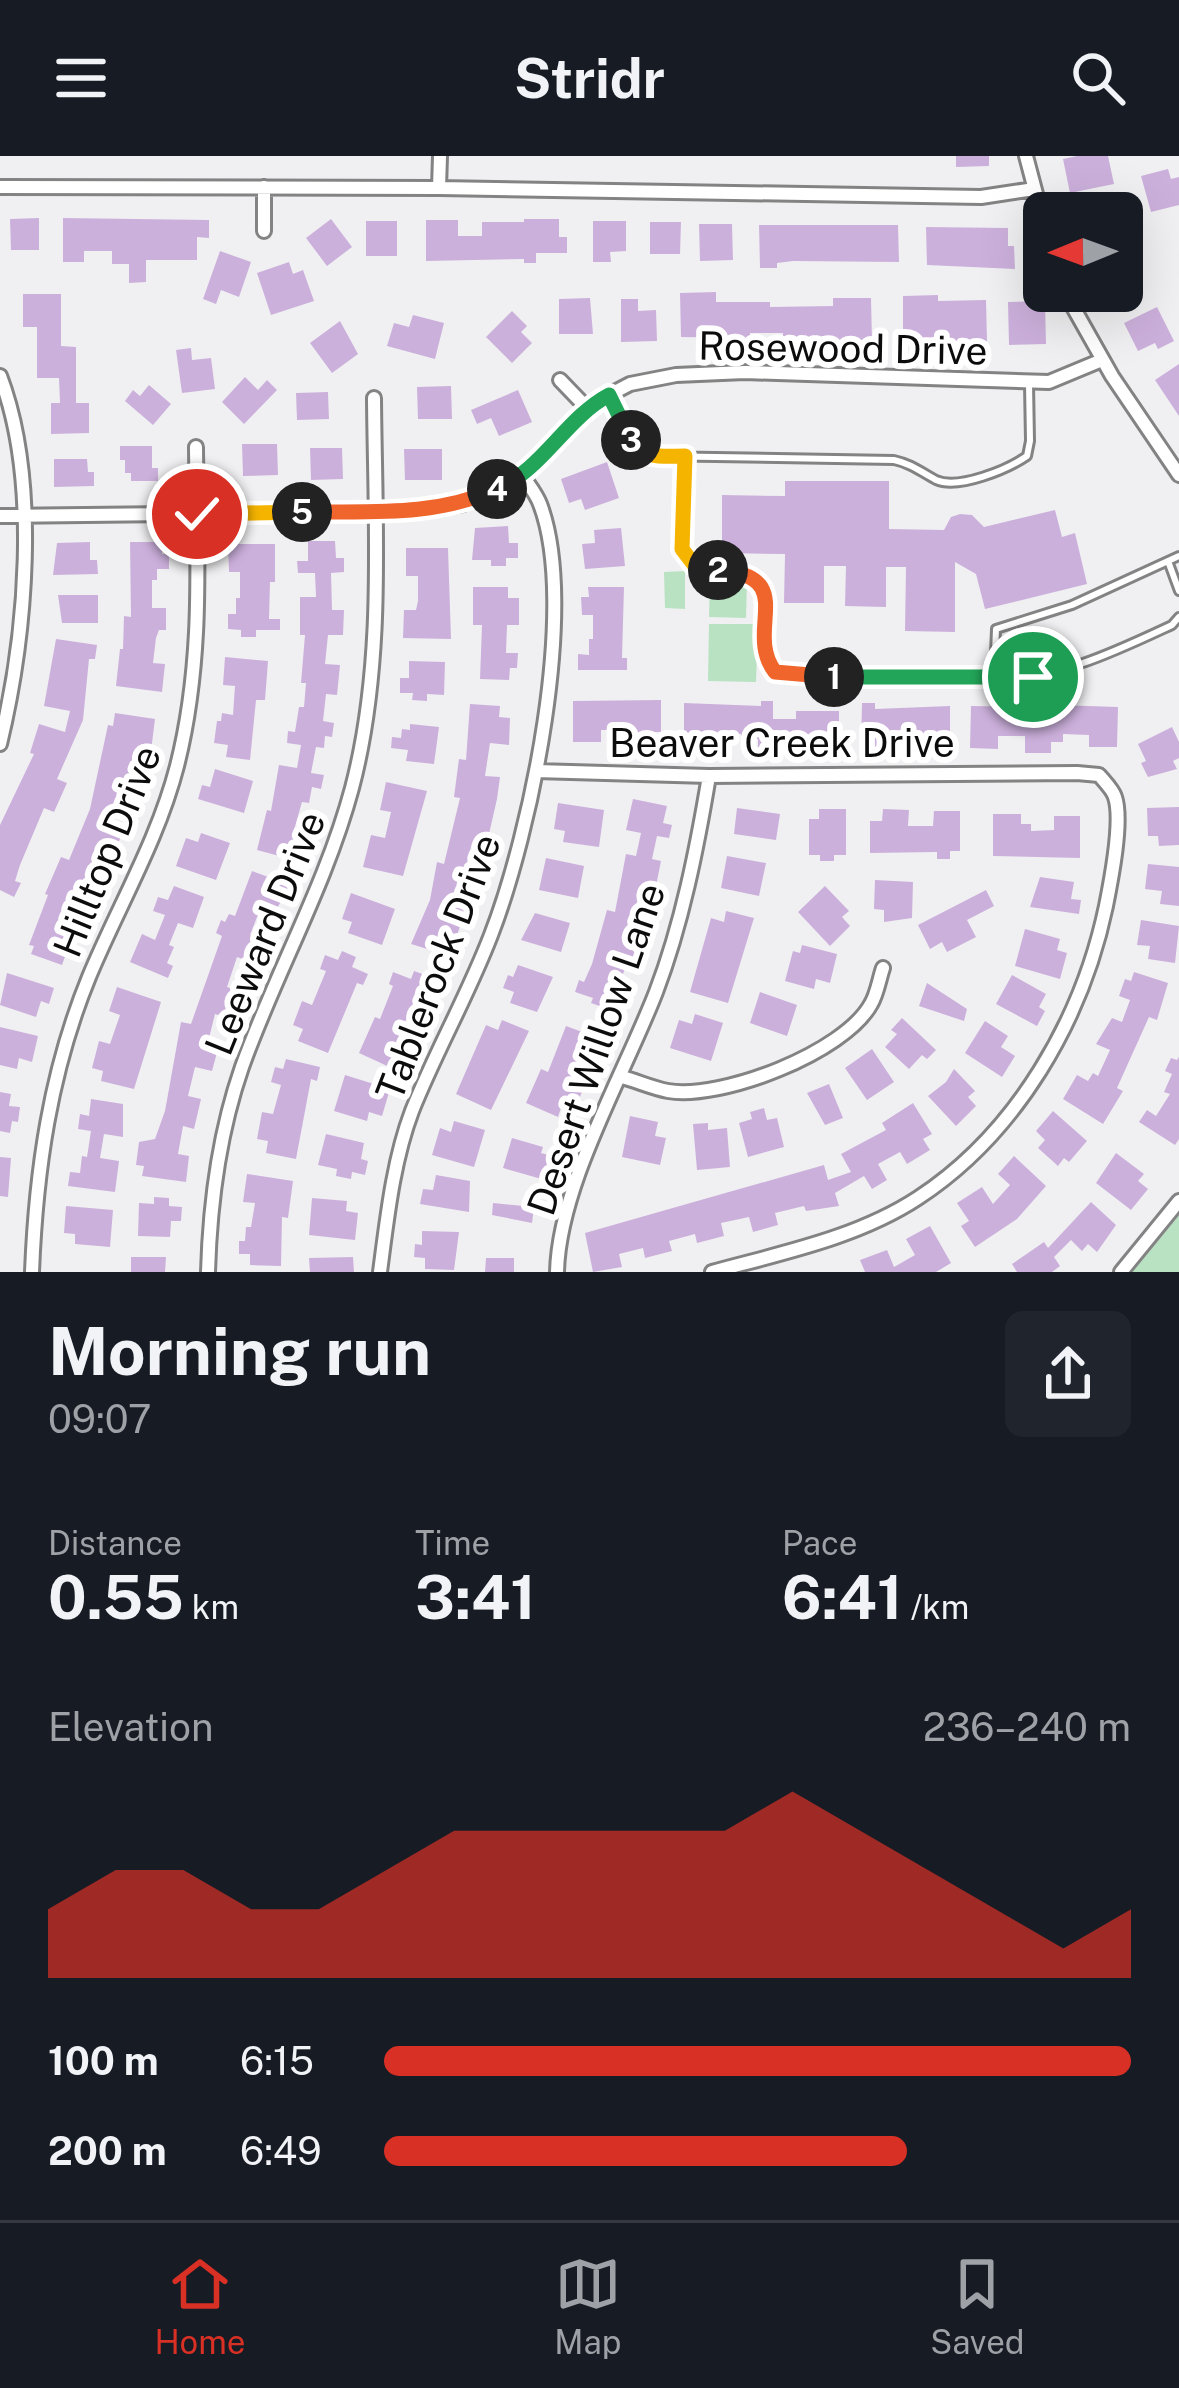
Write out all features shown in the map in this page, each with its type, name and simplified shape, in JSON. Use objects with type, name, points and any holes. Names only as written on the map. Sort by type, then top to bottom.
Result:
[{"type":"street","points":[[440,156],[440,188]]},
{"type":"street","points":[[1026,156],[1035,192]]},
{"type":"street","points":[[0,187],[981,197],[1034,189]]},
{"type":"street","points":[[264,188],[264,231]]},
{"type":"street","points":[[1076,312],[1179,475]]},
{"type":"street","name":"Rosewood Drive","points":[[0,516],[421,511],[463,504],[507,484],[542,456],[586,407],[630,384],[676,375],[746,372],[1049,382],[1102,360]]},
{"type":"street","points":[[0,376],[16,417],[22,516],[21,632],[0,744]]},
{"type":"street","points":[[560,380],[586,407]]},
{"type":"street","name":"Leeward Drive","points":[[208,1272],[217,1166],[242,1068],[331,861],[354,783],[372,651],[374,398]]},
{"type":"street","name":"Hilltop Drive","points":[[32,1272],[43,1138],[69,1032],[148,848],[176,772],[184,734],[196,654],[196,447]]},
{"type":"street","name":"Tablerock Drive","points":[[380,1272],[388,1211],[411,1113],[493,931],[516,862],[536,772],[554,629],[550,556],[540,504],[521,472]]},
{"type":"street","name":"Beaver Creek Drive","points":[[536,772],[1099,775],[1115,796],[1116,832],[1094,958],[1039,1074],[1010,1113],[965,1161],[916,1200],[838,1237],[712,1272]]},
{"type":"street","name":"Desert Willow Lane","points":[[557,1272],[557,1250],[580,1170],[658,986],[696,851],[709,776]]},
{"type":"street","points":[[622,1077],[669,1091],[704,1091],[779,1071],[808,1056],[870,1007],[883,968]]},
{"type":"street","points":[[1121,1272],[1179,1201]]},
{"type":"lane","points":[[609,395],[638,450],[650,456],[894,460],[917,465],[939,482],[956,482],[1027,456],[1029,381]]},
{"type":"lane","points":[[685,456],[685,556],[702,568],[748,573],[761,584],[766,601],[767,662],[775,672],[994,680],[1033,677],[1092,662],[1172,625],[1179,617]]},
{"type":"lane","points":[[994,680],[996,628],[1072,605],[1179,556]]},
{"type":"lane","points":[[1168,561],[1179,591]]},
{"type":"green space","points":[[685,571],[685,609],[665,608],[664,572]]},
{"type":"green space","points":[[710,581],[747,581],[746,618],[709,617]]},
{"type":"green space","points":[[709,624],[758,624],[756,682],[708,681]]},
{"type":"green space","points":[[1179,1215],[1179,1272],[1130,1272],[1135,1268]]},
{"type":"building","points":[[956,156],[989,156],[989,166],[956,167]]},
{"type":"building","points":[[1108,156],[1114,184],[1070,192],[1063,159]]},
{"type":"building","points":[[1168,169],[1171,179],[1179,177],[1179,205],[1151,212],[1141,176]]},
{"type":"building","points":[[39,218],[39,250],[11,250],[10,219]]},
{"type":"building","points":[[63,218],[209,220],[209,238],[197,237],[197,260],[146,260],[146,282],[129,283],[129,264],[112,264],[112,251],[84,251],[84,262],[63,262]]},
{"type":"building","points":[[331,219],[352,247],[327,266],[306,238]]},
{"type":"building","points":[[559,219],[559,237],[567,237],[567,253],[536,253],[536,263],[524,263],[524,259],[426,261],[426,220],[458,220],[458,236],[482,236],[482,222]]},
{"type":"building","points":[[366,221],[397,221],[397,256],[366,256]]},
{"type":"building","points":[[593,221],[626,221],[626,251],[610,252],[611,262],[593,262]]},
{"type":"building","points":[[650,222],[681,222],[680,254],[650,254]]},
{"type":"building","points":[[699,224],[732,224],[733,260],[700,261]]},
{"type":"building","points":[[759,225],[898,225],[899,262],[793,261],[760,268]]},
{"type":"building","points":[[926,227],[1008,228],[1015,269],[927,265]]},
{"type":"building","points":[[220,251],[251,262],[239,297],[221,290],[216,304],[203,299]]},
{"type":"building","points":[[289,262],[293,274],[303,270],[314,301],[271,315],[257,273]]},
{"type":"building","points":[[716,292],[716,302],[770,302],[770,307],[833,306],[833,298],[871,298],[872,342],[833,342],[833,336],[783,337],[783,333],[750,333],[750,338],[681,337],[680,293]]},
{"type":"building","points":[[23,294],[61,294],[61,346],[76,347],[76,403],[89,403],[89,433],[51,434],[51,403],[60,403],[59,378],[37,378],[37,327],[23,327]]},
{"type":"building","points":[[938,295],[938,301],[986,300],[987,341],[903,342],[903,296]]},
{"type":"building","points":[[590,298],[593,334],[559,334],[559,299]]},
{"type":"building","points":[[621,299],[638,299],[638,311],[656,310],[657,341],[621,342]]},
{"type":"building","points":[[1008,302],[1023,302],[1023,312],[1045,312],[1046,344],[1009,345]]},
{"type":"building","points":[[1157,307],[1174,341],[1138,351],[1124,323]]},
{"type":"building","points":[[512,311],[527,326],[521,332],[532,343],[512,363],[486,337]]},
{"type":"building","points":[[413,315],[444,323],[435,359],[387,346],[394,323],[409,327]]},
{"type":"building","points":[[340,321],[358,354],[332,373],[310,343]]},
{"type":"building","points":[[191,348],[192,360],[211,358],[215,389],[182,393],[176,350]]},
{"type":"building","points":[[1179,364],[1179,416],[1155,380]]},
{"type":"building","points":[[245,377],[258,390],[267,380],[277,390],[244,424],[222,402]]},
{"type":"building","points":[[149,385],[171,404],[153,425],[125,401],[133,390],[140,396]]},
{"type":"building","points":[[451,386],[452,419],[418,419],[417,387]]},
{"type":"building","points":[[518,390],[532,422],[499,436],[491,418],[477,424],[471,410]]},
{"type":"building","points":[[328,392],[329,419],[297,420],[296,393]]},
{"type":"building","points":[[242,444],[277,444],[278,475],[243,476]]},
{"type":"building","points":[[120,446],[152,446],[152,468],[158,468],[158,481],[131,481],[125,460],[120,460]]},
{"type":"building","points":[[310,448],[342,448],[343,479],[311,480]]},
{"type":"building","points":[[404,449],[442,449],[442,480],[405,480]]},
{"type":"building","points":[[54,459],[87,459],[94,486],[54,487]]},
{"type":"building","points":[[607,462],[619,498],[585,510],[581,499],[569,503],[561,479]]},
{"type":"building","points":[[785,481],[889,481],[889,529],[944,530],[951,517],[960,514],[972,515],[984,527],[1055,510],[1062,537],[1075,533],[1087,584],[985,609],[976,574],[955,562],[955,632],[905,631],[906,567],[886,567],[886,607],[845,606],[846,566],[824,566],[824,603],[784,603],[785,554],[722,553],[722,495],[785,496]]},
{"type":"building","points":[[508,526],[509,543],[518,543],[518,558],[506,558],[506,566],[472,560],[475,528]]},
{"type":"building","points":[[621,528],[625,566],[585,569],[582,544],[595,543],[594,530]]},
{"type":"building","points":[[308,541],[335,541],[336,558],[344,558],[344,572],[331,573],[332,610],[344,610],[343,635],[328,635],[325,664],[340,665],[337,695],[326,694],[323,721],[334,723],[324,748],[316,747],[311,773],[324,775],[321,789],[312,787],[309,803],[302,802],[294,830],[305,833],[298,861],[257,850],[267,810],[271,811],[279,765],[297,768],[301,745],[287,743],[288,731],[295,732],[299,707],[304,707],[305,635],[300,635],[300,597],[316,597],[315,573],[298,573],[297,561],[308,561]]},
{"type":"building","points":[[90,542],[90,560],[97,560],[98,574],[53,575],[57,543]]},
{"type":"building","points":[[130,542],[162,542],[162,554],[169,554],[169,569],[157,569],[157,580],[152,580],[152,608],[166,608],[166,630],[159,630],[153,663],[165,664],[162,692],[116,686],[124,616],[131,617]]},
{"type":"building","points":[[228,544],[275,544],[269,619],[280,619],[280,630],[256,630],[256,637],[241,637],[241,630],[228,629],[228,614],[236,614],[236,598],[240,598],[240,572],[229,572]]},
{"type":"building","points":[[406,548],[448,548],[451,639],[403,638],[404,610],[416,610],[418,601],[418,576],[406,576]]},
{"type":"building","points":[[473,587],[508,587],[508,598],[519,598],[519,625],[507,625],[506,653],[518,653],[517,668],[510,668],[509,680],[480,679],[482,625],[473,625]]},
{"type":"building","points":[[588,587],[624,587],[622,658],[627,658],[627,670],[578,670],[578,654],[589,655],[589,639],[593,639],[593,615],[582,615],[581,597],[589,597]]},
{"type":"building","points":[[58,595],[98,595],[98,623],[62,623]]},
{"type":"building","points":[[56,639],[97,645],[95,659],[89,659],[83,720],[57,779],[67,783],[54,812],[44,808],[20,865],[15,881],[21,883],[14,897],[0,890],[0,825],[34,754],[30,753],[39,724],[65,732],[70,711],[44,706]]},
{"type":"building","points":[[225,657],[268,661],[265,700],[256,700],[250,760],[226,757],[228,745],[214,743],[222,713],[233,715],[235,686],[223,685]]},
{"type":"building","points":[[409,661],[445,662],[444,695],[427,694],[427,701],[412,700],[413,693],[400,693],[400,678],[409,678]]},
{"type":"building","points":[[661,700],[661,732],[650,732],[650,743],[632,743],[632,736],[622,736],[622,730],[601,730],[601,742],[573,742],[573,701]]},
{"type":"building","points":[[761,701],[773,701],[773,719],[796,719],[796,711],[839,711],[839,731],[826,732],[826,747],[797,747],[796,734],[773,735],[773,747],[758,747],[758,739],[741,740],[741,734],[712,733],[711,744],[684,743],[684,703],[761,706]]},
{"type":"building","points":[[862,703],[875,703],[875,709],[950,706],[950,738],[939,738],[939,748],[922,749],[921,742],[877,741],[877,750],[861,750]]},
{"type":"building","points":[[470,704],[500,706],[499,717],[510,718],[509,745],[490,743],[485,776],[500,777],[497,799],[486,847],[472,843],[462,881],[474,885],[450,956],[411,944],[430,900],[437,862],[444,864],[460,798],[454,797],[459,759],[466,760]]},
{"type":"building","points":[[971,706],[1118,707],[1117,747],[1089,747],[1089,735],[1063,734],[1063,742],[1051,742],[1051,753],[1025,753],[1025,736],[998,736],[998,749],[970,748]]},
{"type":"building","points":[[115,713],[155,719],[151,751],[136,749],[129,779],[140,782],[133,808],[120,805],[112,829],[122,833],[117,847],[111,845],[107,856],[97,852],[84,880],[95,886],[84,911],[70,905],[59,932],[72,937],[62,965],[31,954],[34,946],[29,945],[61,857],[69,860],[90,809],[108,725],[113,726]]},
{"type":"building","points":[[410,724],[439,727],[434,764],[406,761],[408,750],[391,748],[392,737],[401,738],[402,729],[410,730]]},
{"type":"building","points":[[1172,727],[1179,742],[1179,758],[1173,761],[1177,769],[1148,777],[1138,744]]},
{"type":"building","points":[[215,769],[253,781],[244,813],[198,799],[202,785],[210,787]]},
{"type":"building","points":[[386,782],[427,791],[403,876],[363,867],[371,835],[385,838],[391,812],[380,810]]},
{"type":"building","points":[[633,799],[667,806],[663,823],[672,825],[669,838],[657,836],[652,859],[661,861],[655,891],[640,888],[631,929],[642,932],[635,959],[629,957],[617,991],[624,994],[617,1012],[575,992],[592,964],[607,910],[615,912],[626,854],[636,856],[641,833],[626,830]]},
{"type":"building","points":[[558,803],[604,810],[599,847],[563,842],[565,831],[554,829]]},
{"type":"building","points":[[1179,807],[1179,845],[1159,846],[1158,836],[1148,836],[1147,808]]},
{"type":"building","points":[[737,808],[780,814],[776,840],[734,834]]},
{"type":"building","points":[[819,809],[846,809],[846,855],[834,855],[834,861],[809,855],[809,819],[819,819]]},
{"type":"building","points":[[883,809],[909,810],[908,826],[933,826],[934,811],[960,811],[960,851],[950,851],[950,859],[937,859],[937,852],[870,853],[870,821],[882,821]]},
{"type":"building","points":[[993,814],[1021,814],[1021,824],[1031,824],[1031,831],[1054,830],[1054,816],[1080,816],[1080,858],[993,856]]},
{"type":"building","points":[[201,833],[230,843],[216,880],[176,866],[186,838],[198,842]]},
{"type":"building","points":[[727,856],[766,863],[759,896],[721,888]]},
{"type":"building","points":[[546,858],[584,866],[578,898],[539,890]]},
{"type":"building","points":[[1148,864],[1179,867],[1179,906],[1160,904],[1162,891],[1145,889]]},
{"type":"building","points":[[252,871],[290,885],[275,912],[261,907],[250,935],[265,941],[260,954],[252,951],[248,961],[237,957],[227,987],[239,991],[230,1019],[215,1014],[208,1042],[219,1045],[212,1071],[195,1067],[188,1096],[201,1099],[194,1129],[183,1126],[178,1154],[189,1156],[186,1182],[142,1176],[144,1166],[136,1165],[139,1142],[155,1139],[165,1111],[181,1022],[191,1024],[222,936],[216,933],[221,920],[235,916]]},
{"type":"building","points":[[1040,877],[1074,882],[1071,899],[1081,900],[1079,914],[1030,907]]},
{"type":"building","points":[[875,880],[913,882],[912,918],[884,922],[884,910],[874,909]]},
{"type":"building","points":[[174,886],[204,897],[193,928],[178,923],[169,945],[174,947],[167,963],[173,966],[168,978],[130,962],[142,934],[155,940],[165,915],[153,911],[158,897],[168,900]]},
{"type":"building","points":[[825,886],[849,911],[842,917],[850,926],[830,946],[798,912]]},
{"type":"building","points":[[986,890],[994,906],[967,920],[976,937],[947,952],[942,942],[930,949],[918,925]]},
{"type":"building","points":[[351,893],[395,909],[382,945],[348,933],[352,922],[342,919]]},
{"type":"building","points":[[726,911],[754,918],[728,1003],[690,992],[711,918],[724,922]]},
{"type":"building","points":[[535,913],[570,923],[561,952],[521,940]]},
{"type":"building","points":[[1141,920],[1179,926],[1175,963],[1148,959],[1150,946],[1137,945]]},
{"type":"building","points":[[1025,929],[1060,939],[1057,950],[1067,953],[1060,979],[1015,966]]},
{"type":"building","points":[[802,945],[837,954],[830,983],[816,979],[814,989],[785,981],[793,951],[800,953]]},
{"type":"building","points":[[342,951],[356,957],[352,967],[368,974],[363,985],[357,983],[328,1053],[298,1041],[303,1029],[293,1025],[302,1001],[312,1005],[326,971],[320,969],[325,955],[338,960]]},
{"type":"building","points":[[518,965],[553,977],[537,1012],[510,1003],[514,992],[503,988]]},
{"type":"building","points":[[414,971],[428,976],[424,986],[436,991],[431,1005],[422,1002],[417,1016],[409,1013],[397,1040],[408,1045],[396,1070],[359,1053],[375,1017],[380,1019],[393,986],[389,984],[393,972],[411,979]]},
{"type":"building","points":[[1134,972],[1168,983],[1157,1020],[1149,1017],[1117,1088],[1123,1091],[1103,1124],[1063,1099],[1077,1075],[1088,1081],[1093,1073],[1098,1076],[1110,1050],[1096,1044],[1112,1018],[1122,1022],[1130,1000],[1119,996],[1125,979],[1131,981]]},
{"type":"building","points":[[7,973],[54,988],[49,1004],[41,1001],[36,1017],[0,1005]]},
{"type":"building","points":[[1012,975],[1046,994],[1039,1007],[1045,1011],[1037,1026],[996,1004]]},
{"type":"building","points":[[927,983],[967,1009],[964,1021],[919,1006]]},
{"type":"building","points":[[117,987],[161,1002],[134,1089],[101,1081],[103,1071],[92,1068],[99,1041],[110,1044],[120,1015],[109,1011]]},
{"type":"building","points":[[760,992],[797,1005],[787,1036],[750,1023]]},
{"type":"building","points":[[695,1014],[723,1023],[711,1061],[670,1048],[679,1020],[692,1024]]},
{"type":"building","points":[[902,1018],[936,1050],[927,1059],[922,1055],[909,1069],[885,1047],[897,1034],[891,1030]]},
{"type":"building","points":[[502,1020],[529,1031],[491,1110],[456,1094],[486,1025],[498,1030]]},
{"type":"building","points":[[985,1021],[1008,1036],[1001,1047],[1015,1056],[1002,1077],[965,1053]]},
{"type":"building","points":[[566,1026],[604,1040],[573,1113],[561,1108],[558,1117],[526,1103],[541,1069],[548,1072]]},
{"type":"building","points":[[0,1027],[38,1036],[32,1062],[19,1058],[17,1069],[0,1065]]},
{"type":"building","points":[[872,1049],[894,1082],[867,1100],[845,1068]]},
{"type":"building","points":[[1179,1057],[1179,1139],[1175,1145],[1139,1122],[1147,1110],[1156,1116],[1170,1094],[1164,1092],[1172,1074],[1165,1071],[1171,1058]]},
{"type":"building","points":[[286,1059],[320,1067],[317,1081],[311,1079],[296,1159],[266,1153],[268,1141],[257,1139],[262,1112],[273,1114],[281,1085],[271,1082],[275,1067],[283,1069]]},
{"type":"building","points":[[954,1069],[975,1091],[968,1097],[976,1106],[956,1126],[928,1096]]},
{"type":"building","points":[[345,1075],[390,1089],[382,1116],[369,1112],[367,1121],[334,1111]]},
{"type":"building","points":[[829,1084],[843,1118],[825,1125],[807,1093]]},
{"type":"building","points":[[0,1092],[11,1094],[9,1106],[20,1107],[10,1133],[0,1131]]},
{"type":"building","points":[[91,1099],[123,1104],[123,1137],[104,1134],[100,1158],[119,1161],[115,1192],[68,1186],[70,1172],[80,1173],[82,1156],[87,1157],[91,1131],[78,1129],[80,1114],[89,1116]]},
{"type":"building","points":[[913,1103],[932,1134],[923,1139],[930,1150],[907,1164],[900,1152],[878,1164],[887,1180],[872,1189],[864,1176],[835,1193],[839,1206],[806,1211],[804,1206],[775,1213],[778,1225],[753,1232],[749,1217],[721,1223],[724,1236],[697,1243],[695,1234],[669,1241],[672,1251],[645,1258],[643,1248],[619,1254],[622,1267],[593,1272],[585,1233],[824,1165],[828,1180],[851,1172],[841,1154],[886,1130],[882,1123]]},
{"type":"building","points":[[764,1108],[767,1120],[777,1118],[784,1147],[748,1157],[739,1123],[752,1119],[750,1112]]},
{"type":"building","points":[[1053,1111],[1087,1141],[1069,1162],[1064,1158],[1058,1166],[1038,1148],[1045,1140],[1036,1131]]},
{"type":"building","points":[[630,1116],[658,1122],[655,1136],[666,1138],[660,1165],[622,1157]]},
{"type":"building","points":[[454,1121],[485,1130],[474,1167],[432,1155],[440,1128],[451,1132]]},
{"type":"building","points":[[708,1123],[708,1130],[727,1128],[730,1167],[697,1170],[693,1124]]},
{"type":"building","points":[[326,1134],[364,1143],[365,1175],[336,1176],[337,1169],[318,1165]]},
{"type":"building","points":[[512,1138],[543,1147],[541,1153],[552,1156],[545,1180],[503,1168]]},
{"type":"building","points":[[1116,1153],[1144,1174],[1138,1181],[1148,1189],[1131,1210],[1096,1183]]},
{"type":"building","points":[[1014,1156],[1046,1186],[1017,1219],[975,1247],[961,1226],[969,1221],[957,1203],[982,1187],[993,1204],[1010,1185],[998,1174]]},
{"type":"building","points":[[0,1157],[11,1158],[8,1197],[0,1196]]},
{"type":"building","points":[[247,1174],[293,1181],[288,1218],[282,1217],[281,1266],[250,1265],[250,1254],[239,1254],[239,1241],[245,1241],[246,1227],[251,1227],[255,1203],[243,1202]]},
{"type":"building","points":[[436,1175],[470,1181],[469,1212],[420,1204],[423,1189],[433,1190]]},
{"type":"building","points":[[154,1197],[169,1198],[169,1206],[182,1207],[181,1221],[171,1221],[170,1237],[138,1236],[139,1203],[154,1204]]},
{"type":"building","points":[[312,1198],[347,1201],[346,1211],[358,1213],[355,1240],[309,1235]]},
{"type":"building","points":[[1091,1202],[1116,1225],[1097,1252],[1088,1244],[1082,1251],[1071,1240],[1054,1257],[1060,1266],[1052,1272],[1017,1272],[1012,1264],[1044,1242],[1048,1248]]},
{"type":"building","points":[[493,1203],[534,1207],[532,1223],[492,1215]]},
{"type":"building","points":[[66,1206],[113,1210],[110,1247],[75,1244],[75,1234],[64,1233]]},
{"type":"building","points":[[930,1226],[951,1263],[936,1272],[865,1272],[860,1260],[887,1250],[894,1267],[915,1255],[906,1239]]},
{"type":"building","points":[[422,1231],[459,1232],[454,1270],[425,1269],[425,1258],[414,1257],[415,1244],[422,1245]]},
{"type":"building","points":[[131,1257],[166,1257],[165,1272],[131,1272]]},
{"type":"building","points":[[353,1257],[354,1272],[310,1272],[309,1258]]},
{"type":"building","points":[[486,1258],[514,1258],[514,1272],[485,1272]]},
{"type":"route","points":[[197,514],[421,511],[463,504],[507,484],[542,456],[586,407],[609,395],[638,450],[650,456],[685,456],[682,549],[695,566],[748,573],[761,584],[766,601],[767,662],[775,672],[994,680],[1033,677]]}]
